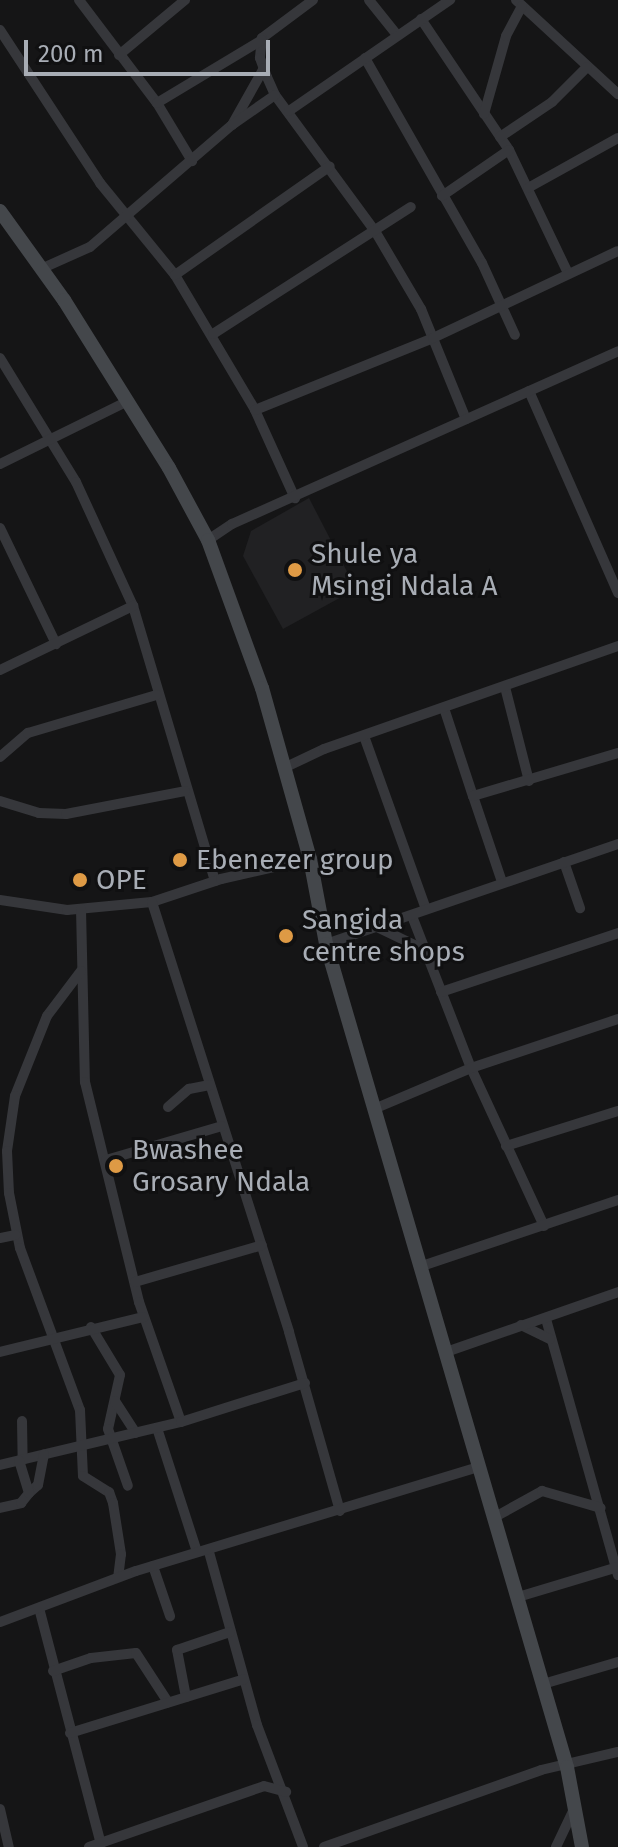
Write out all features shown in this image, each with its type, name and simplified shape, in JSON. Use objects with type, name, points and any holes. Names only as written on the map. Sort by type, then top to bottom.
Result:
[{"type":"street","points":[[79,0],[157,103],[192,161]]},
{"type":"street","points":[[119,55],[185,0]]},
{"type":"street","points":[[157,103],[262,40],[313,0]]},
{"type":"street","points":[[369,0],[397,35]]},
{"type":"street","points":[[289,111],[450,0]]},
{"type":"street","points":[[484,114],[506,36],[519,3],[618,94]]},
{"type":"street","points":[[421,19],[509,150],[568,273]]},
{"type":"street","points":[[0,30],[128,218],[175,275],[213,334],[255,410],[295,498]]},
{"type":"street","points":[[262,40],[264,68],[275,95],[375,231],[433,338],[466,419]]},
{"type":"street","points":[[365,58],[503,305],[515,335]]},
{"type":"street","points":[[500,137],[552,102],[587,67]]},
{"type":"street","points":[[232,125],[264,68]]},
{"type":"street","points":[[43,268],[86,250],[128,218],[232,125],[275,95]]},
{"type":"street","points":[[528,188],[618,138]]},
{"type":"street","points":[[442,196],[509,150]]},
{"type":"street","points":[[175,275],[330,166]]},
{"type":"street","points":[[213,334],[411,207]]},
{"type":"street","points":[[0,211],[43,268],[128,401],[208,540],[286,767],[310,859],[326,944],[449,1351],[478,1467],[567,1767],[582,1847]]},
{"type":"street","points":[[255,410],[433,338],[618,251]]},
{"type":"street","points":[[208,540],[618,351]]},
{"type":"street","points":[[0,358],[52,439],[133,606],[156,695],[215,881]]},
{"type":"street","points":[[529,391],[618,593]]},
{"type":"street","points":[[0,464],[128,401]]},
{"type":"street","points":[[0,528],[56,644]]},
{"type":"street","points":[[0,670],[133,606]]},
{"type":"street","points":[[286,767],[364,736],[618,646]]},
{"type":"street","points":[[505,687],[529,781]]},
{"type":"street","points":[[0,757],[28,733],[156,695]]},
{"type":"street","points":[[444,708],[502,882]]},
{"type":"street","points":[[364,736],[426,909]]},
{"type":"street","points":[[473,796],[618,753]]},
{"type":"street","points":[[0,801],[39,813],[66,814],[185,791]]},
{"type":"street","points":[[326,944],[618,844]]},
{"type":"street","points":[[0,900],[81,909],[152,902],[215,881],[310,859]]},
{"type":"street","points":[[564,862],[580,908]]},
{"type":"street","points":[[152,902],[305,1383],[340,1511]]},
{"type":"street","points":[[81,909],[85,1082],[144,1317],[181,1422]]},
{"type":"street","points":[[412,916],[471,1068],[544,1226]]},
{"type":"street","points":[[374,927],[425,950]]},
{"type":"street","points":[[441,992],[618,933]]},
{"type":"street","points":[[81,971],[47,1016],[32,1050],[15,1096],[3,1150],[16,1235],[80,1410],[83,1476],[109,1492],[113,1503],[121,1554],[118,1577]]},
{"type":"street","points":[[374,1109],[471,1068],[618,1019]]},
{"type":"street","points":[[168,1107],[189,1089],[210,1085]]},
{"type":"street","points":[[506,1146],[618,1111]]},
{"type":"street","points":[[106,1160],[222,1126]]},
{"type":"street","points":[[422,1266],[618,1200]]},
{"type":"street","points":[[0,1238],[16,1235]]},
{"type":"street","points":[[135,1282],[262,1245]]},
{"type":"street","points":[[449,1351],[618,1292]]},
{"type":"street","points":[[0,1352],[91,1327],[144,1317]]},
{"type":"street","points":[[518,1597],[617,1569],[546,1319]]},
{"type":"street","points":[[521,1325],[550,1339]]},
{"type":"street","points":[[91,1327],[118,1368],[115,1401],[109,1417],[111,1441],[128,1486]]},
{"type":"street","points":[[0,1465],[111,1441],[305,1383]]},
{"type":"street","points":[[115,1401],[136,1433]]},
{"type":"street","points":[[22,1421],[21,1460],[29,1493]]},
{"type":"street","points":[[157,1428],[197,1552]]},
{"type":"street","points":[[0,1508],[21,1503],[38,1485],[44,1455]]},
{"type":"street","points":[[0,1622],[118,1577],[197,1552],[209,1552],[478,1467]]},
{"type":"street","points":[[495,1517],[542,1491],[601,1508]]},
{"type":"street","points":[[209,1552],[257,1725],[286,1792],[303,1847]]},
{"type":"street","points":[[153,1566],[170,1616]]},
{"type":"street","points":[[39,1608],[53,1671],[101,1844]]},
{"type":"street","points":[[186,1697],[177,1650],[230,1632]]},
{"type":"street","points":[[53,1671],[91,1658],[136,1653],[168,1702]]},
{"type":"street","points":[[543,1684],[618,1662]]},
{"type":"street","points":[[70,1733],[244,1679]]},
{"type":"street","points":[[324,1847],[541,1770],[567,1767],[618,1752]]},
{"type":"street","points":[[89,1847],[264,1786],[286,1792]]},
{"type":"street","points":[[556,1847],[575,1807]]},
{"type":"street","points":[[0,1809],[9,1847]]},
{"type":"shaded area","points":[[309,498],[356,589],[283,629],[243,556],[251,531]]},
{"type":"place","name":"Shule ya Msingi Ndala A","points":[[295,570]]},
{"type":"place","name":"Ebenezer group","points":[[180,860]]},
{"type":"place","name":"OPE","points":[[80,880]]},
{"type":"place","name":"Sangida centre shops","points":[[286,936]]},
{"type":"place","name":"Bwashee Grosary Ndala","points":[[116,1166]]}]
